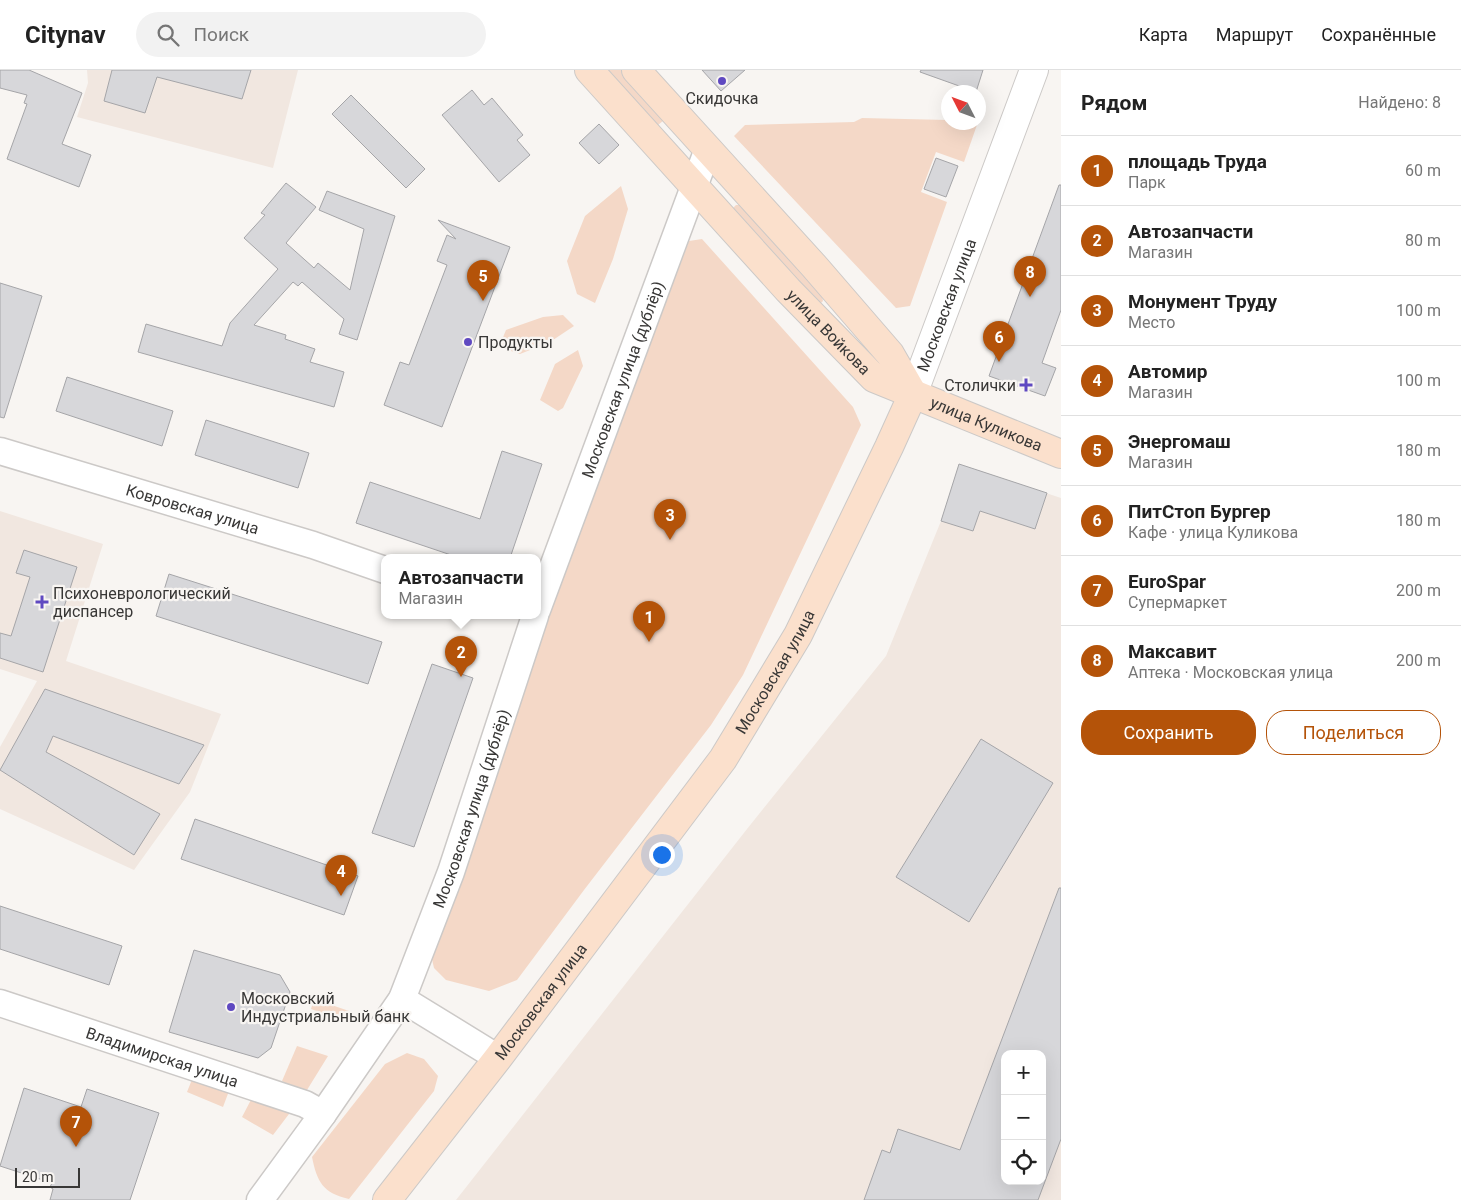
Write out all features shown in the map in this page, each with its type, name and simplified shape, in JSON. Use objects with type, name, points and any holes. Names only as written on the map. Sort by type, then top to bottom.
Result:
[{"type":"main road","name":"улица Войкова","points":[[589,70],[788,290],[874,378],[913,394]]},
{"type":"main road","name":"улица Войкова","points":[[636,70],[814,266],[890,354],[913,394]]},
{"type":"main road","name":"улица Куликова","points":[[913,394],[1061,454]]},
{"type":"main road","name":"Московская улица","points":[[387,1200],[498,1058],[723,759],[798,635],[913,394]]},
{"type":"street","name":"Московская улица","points":[[913,394],[1034,70]]},
{"type":"street","name":"Московская улица (дублёр)","points":[[541,590],[708,149]]},
{"type":"street","name":"Ковровская улица","points":[[0,451],[313,545],[381,569]]},
{"type":"street","name":"Московская улица (дублёр)","points":[[260,1200],[323,1114],[402,999],[451,872],[530,619]]},
{"type":"street","points":[[402,999],[498,1058]]},
{"type":"street","name":"Владимирская улица","points":[[0,1003],[306,1104],[323,1114]]},
{"type":"shaded area","points":[[87,70],[298,70],[273,168],[77,117],[88,83]]},
{"type":"shaded area","points":[[605,70],[621,70],[662,116],[663,121],[655,125]]},
{"type":"shaded area","points":[[862,118],[941,120],[941,130],[975,130],[964,162],[936,152],[921,192],[947,202],[910,306],[896,308],[734,136],[745,125],[854,122]]},
{"type":"shaded area","points":[[621,186],[628,209],[613,259],[595,303],[577,294],[567,261],[585,216]]},
{"type":"shaded area","points":[[736,205],[741,205],[822,296],[823,301],[819,305],[732,209]]},
{"type":"shaded area","points":[[702,239],[853,407],[861,425],[743,675],[711,725],[517,980],[489,991],[446,980],[434,968],[431,955],[550,608],[689,241]]},
{"type":"shaded area","points":[[563,315],[574,326],[550,342],[520,354],[499,347],[506,330],[543,317]]},
{"type":"shaded area","points":[[578,350],[583,366],[563,408],[558,411],[540,400],[555,364]]},
{"type":"shaded area","points":[[959,464],[1061,498],[1061,1200],[456,1200],[747,829],[886,656],[941,521]]},
{"type":"shaded area","points":[[0,511],[103,544],[66,661],[221,714],[190,792],[134,870],[0,809],[0,747],[37,681],[0,669]]},
{"type":"shaded area","points":[[314,999],[352,1012],[349,1022],[311,1009]]},
{"type":"shaded area","points":[[297,1046],[328,1056],[307,1090],[292,1087],[282,1081]]},
{"type":"shaded area","points":[[407,1053],[424,1059],[438,1076],[434,1091],[349,1199],[327,1190],[319,1180],[312,1157],[385,1064]]},
{"type":"shaded area","points":[[193,1077],[229,1091],[223,1107],[187,1092]]},
{"type":"shaded area","points":[[253,1096],[288,1106],[289,1114],[273,1135],[242,1117]]},
{"type":"building","points":[[0,70],[29,70],[82,93],[62,144],[91,155],[79,187],[7,159],[27,104],[24,103],[27,95],[0,88]]},
{"type":"building","points":[[112,70],[251,70],[242,99],[157,77],[145,113],[104,101]]},
{"type":"building","name":"Скидочка","points":[[702,70],[745,70],[721,91]]},
{"type":"building","points":[[921,70],[983,70],[978,85],[956,85],[920,72]]},
{"type":"building","points":[[472,90],[484,105],[492,98],[523,135],[517,140],[530,155],[499,182],[442,115]]},
{"type":"building","points":[[351,95],[425,169],[406,188],[332,114]]},
{"type":"building","points":[[599,124],[619,145],[599,164],[579,143]]},
{"type":"building","points":[[936,158],[958,166],[946,197],[924,189]]},
{"type":"building","points":[[286,183],[316,207],[286,243],[314,268],[318,263],[350,290],[364,229],[319,210],[327,191],[395,216],[357,340],[339,334],[344,319],[302,282],[298,286],[293,282],[254,325],[286,335],[285,339],[315,349],[310,362],[344,372],[334,407],[138,352],[146,324],[222,346],[230,323],[278,269],[244,238],[265,215],[261,213]]},
{"type":"building","points":[[1059,185],[1061,185],[1061,310],[1042,363],[1056,368],[1045,396],[989,376]]},
{"type":"building","points":[[438,220],[510,247],[442,427],[384,405],[400,362],[409,365],[447,265],[437,261],[447,235],[456,239]]},
{"type":"building","points":[[0,283],[42,296],[4,418],[0,417]]},
{"type":"building","points":[[67,377],[173,411],[162,446],[56,411]]},
{"type":"building","points":[[206,420],[309,453],[298,488],[195,455]]},
{"type":"building","points":[[502,451],[542,464],[511,554],[448,554],[356,523],[370,482],[480,519]]},
{"type":"building","points":[[959,464],[1047,493],[1035,529],[980,511],[973,531],[941,521]]},
{"type":"building","name":"Психоневрологический диспансер","points":[[24,550],[77,567],[43,672],[0,658],[0,633],[11,636],[30,577],[16,573]]},
{"type":"building","points":[[169,574],[382,642],[368,684],[156,616]]},
{"type":"building","points":[[432,664],[473,678],[414,847],[372,833]]},
{"type":"building","points":[[45,689],[204,745],[179,784],[53,736],[46,752],[160,814],[134,855],[0,770]]},
{"type":"building","points":[[981,739],[1053,783],[969,922],[896,877]]},
{"type":"building","points":[[195,819],[358,876],[344,915],[181,859]]},
{"type":"building","points":[[1059,888],[1061,888],[1061,1139],[1046,1179],[1046,1050],[1001,1050],[1001,1185],[1044,1185],[1038,1200],[864,1200],[882,1150],[890,1153],[898,1129],[960,1150]]},
{"type":"building","points":[[0,906],[122,946],[109,985],[0,949]]},
{"type":"building","name":"Московский Индустриальный банк","points":[[194,950],[280,975],[290,992],[271,1048],[258,1058],[169,1032]]},
{"type":"building","points":[[24,1088],[81,1107],[87,1089],[159,1113],[130,1200],[50,1200],[53,1189],[50,1187],[52,1183],[0,1166]]},
{"type":"place","name":"Скидочка","points":[[722,81]]},
{"type":"place","name":"Максавит","points":[[1030,297]]},
{"type":"place","name":"Энергомаш","points":[[483,301]]},
{"type":"place","name":"Продукты","points":[[468,342]]},
{"type":"place","name":"ПитСтоп Бургер","points":[[999,362]]},
{"type":"place","name":"Столички","points":[[1026,385]]},
{"type":"place","name":"Монумент Труду","points":[[670,540]]},
{"type":"place","name":"Психоневрологический диспансер","points":[[42,602]]},
{"type":"place","name":"площадь Труда","points":[[649,642]]},
{"type":"place","name":"Автозапчасти","points":[[461,677]]},
{"type":"place","name":"Автомир","points":[[341,896]]},
{"type":"place","name":"Московский Индустриальный банк","points":[[231,1007]]},
{"type":"place","name":"EuroSpar","points":[[76,1147]]}]
